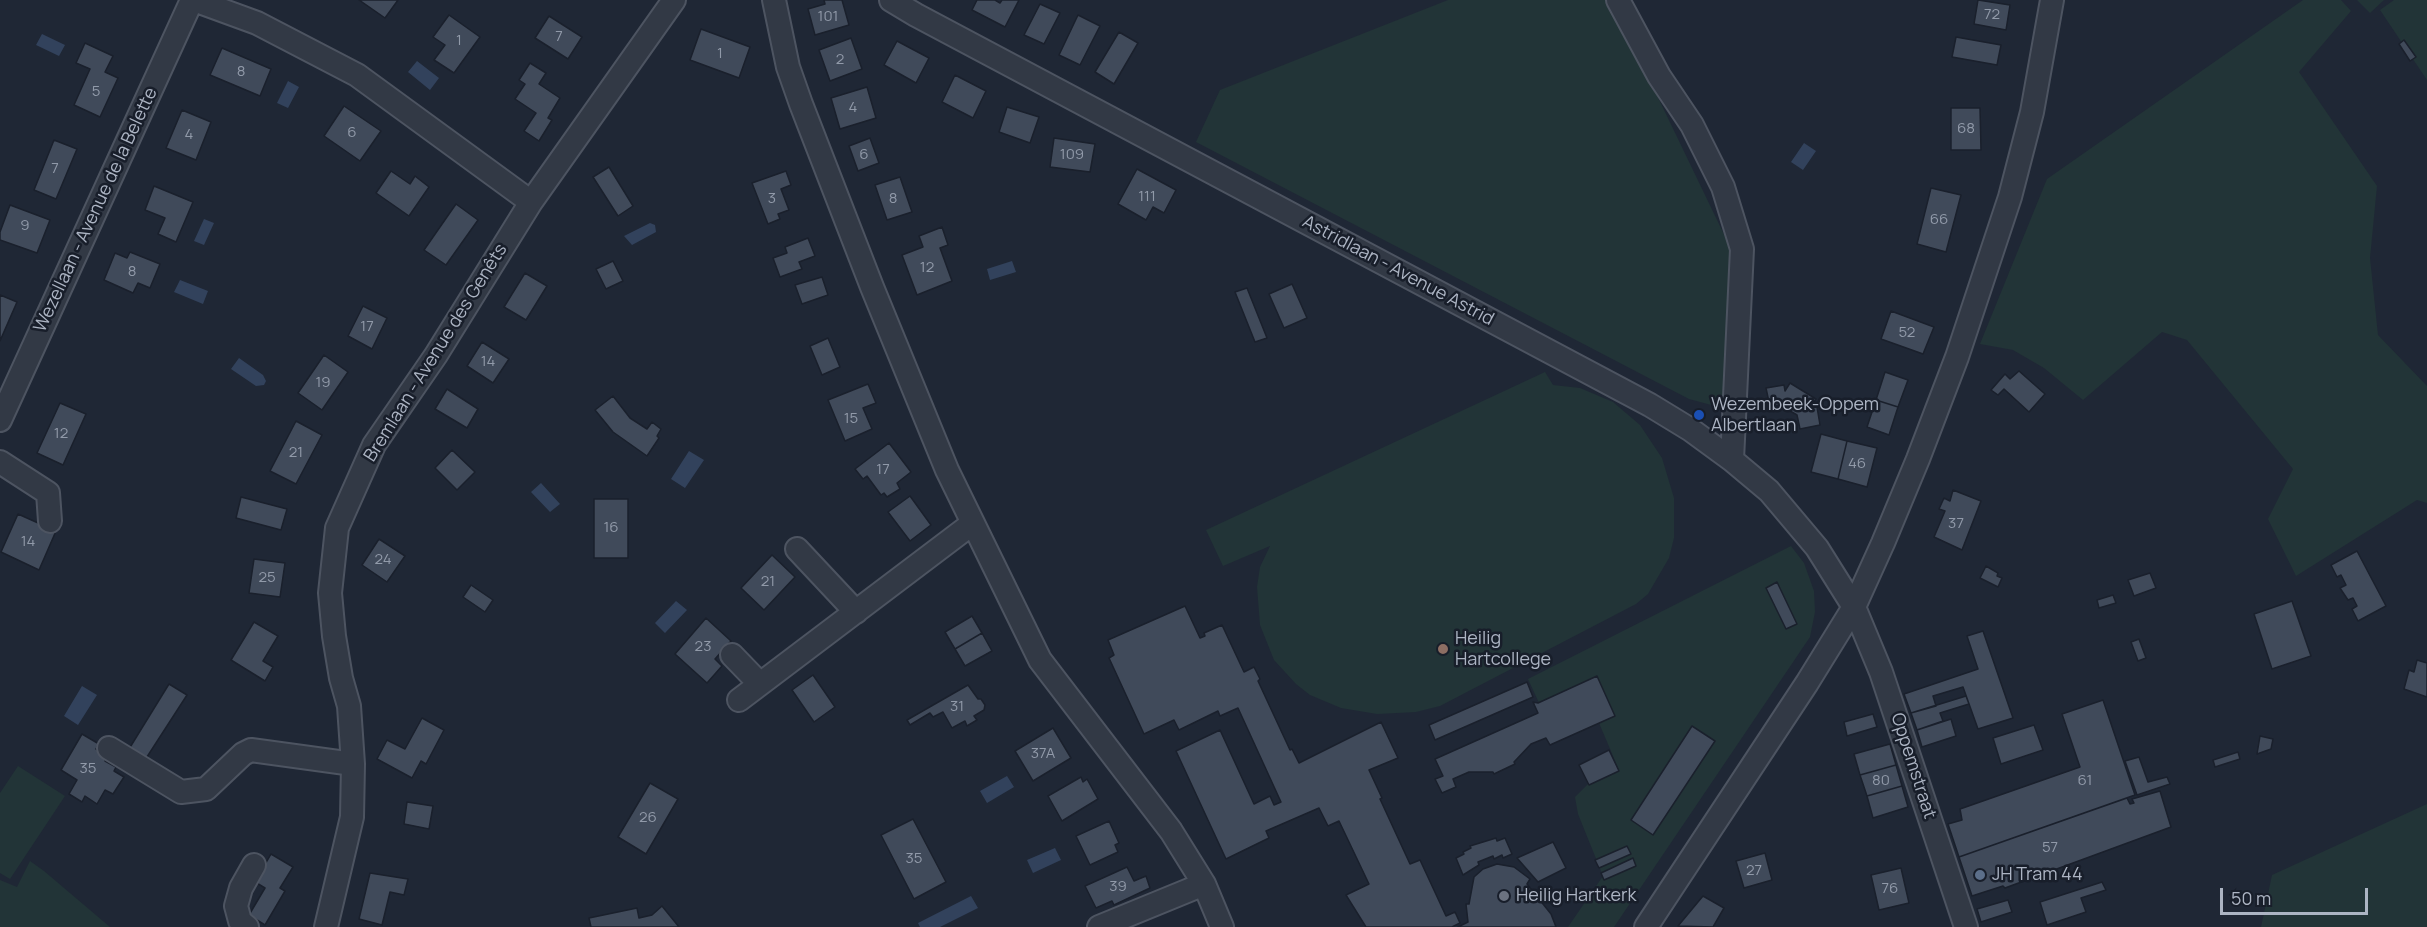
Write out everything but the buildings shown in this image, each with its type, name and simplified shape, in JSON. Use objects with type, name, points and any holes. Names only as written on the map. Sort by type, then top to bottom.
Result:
[{"type":"street","points":[[193,0],[257,23],[357,75],[531,202]]},
{"type":"street","name":"Wezellaan - Avenue de la Belette","points":[[0,420],[193,0]]},
{"type":"street","name":"Bremlaan - Avenue des Genêts","points":[[326,927],[352,817],[353,764],[349,706],[337,657],[330,593],[337,528],[374,445],[436,355],[531,202],[674,0]]},
{"type":"street","points":[[774,0],[788,68],[801,104],[872,287],[947,470],[1041,660],[1165,823],[1204,884],[1222,927]]},
{"type":"street","name":"Astridlaan - Avenue Astrid","points":[[891,0],[1650,405],[1691,430],[1769,491],[1810,540],[1854,607]]},
{"type":"street","points":[[1618,0],[1659,76],[1692,125],[1723,187],[1742,249],[1732,460]]},
{"type":"street","points":[[1646,927],[1854,607],[1918,459],[1957,357],[1999,229],[2032,112],[2052,0]]},
{"type":"street","points":[[0,462],[48,493],[50,521]]},
{"type":"street","points":[[739,700],[973,523]]},
{"type":"street","points":[[797,549],[856,612]]},
{"type":"street","name":"Oppemstraat","points":[[1854,607],[1881,672],[1966,927]]},
{"type":"street","points":[[732,655],[760,684]]},
{"type":"street","points":[[109,748],[181,792],[206,789],[243,754],[251,750],[353,764]]},
{"type":"street","points":[[247,927],[240,921],[236,906],[241,888],[254,865]]},
{"type":"street","points":[[1099,927],[1204,884]]},
{"type":"shaded area","points":[[1448,0],[1611,0],[1732,251],[1726,409],[1689,399],[1196,142],[1220,90]]},
{"type":"shaded area","points":[[2303,0],[2341,0],[2351,11],[2299,72],[2377,186],[2370,258],[2378,335],[2427,386],[2427,503],[2417,500],[2296,576],[2268,519],[2293,469],[2187,340],[2162,332],[2083,400],[2044,368],[2013,350],[1980,344],[2047,179]]},
{"type":"shaded area","points":[[2357,0],[2384,0],[2370,13]]},
{"type":"shaded area","points":[[2394,0],[2427,0],[2427,80],[2380,10]]},
{"type":"shaded area","points":[[1545,372],[1553,385],[1580,388],[1613,402],[1640,425],[1662,458],[1674,498],[1674,538],[1669,558],[1648,594],[1636,604],[1440,706],[1416,712],[1377,714],[1341,708],[1310,695],[1296,684],[1274,660],[1260,625],[1257,587],[1260,567],[1270,546],[1223,566],[1206,530]]},
{"type":"shaded area","points":[[1791,546],[1804,563],[1814,591],[1815,612],[1810,637],[1614,927],[1568,927],[1603,876],[1578,814],[1575,797],[1588,784],[1619,770],[1599,723],[1540,705],[1528,679]]},
{"type":"shaded area","points":[[18,766],[65,796],[10,879],[0,873],[0,793]]},
{"type":"shaded area","points":[[2427,804],[2427,927],[2261,927],[2272,875]]},
{"type":"shaded area","points":[[30,861],[110,927],[0,927],[0,880],[17,887]]},
{"type":"water","points":[[42,34],[65,45],[59,56],[36,45]]},
{"type":"water","points":[[417,61],[439,78],[430,90],[408,72]]},
{"type":"water","points":[[288,81],[299,87],[288,108],[277,103]]},
{"type":"water","points":[[1804,143],[1816,151],[1803,170],[1791,162]]},
{"type":"water","points":[[204,219],[214,223],[204,245],[194,241]]},
{"type":"water","points":[[650,223],[655,225],[656,232],[632,245],[624,236]]},
{"type":"water","points":[[1012,261],[1016,272],[990,280],[987,269]]},
{"type":"water","points":[[180,280],[208,291],[203,304],[174,292]]},
{"type":"water","points":[[239,358],[263,375],[266,381],[264,385],[256,386],[231,369]]},
{"type":"water","points":[[689,451],[704,460],[685,488],[671,479]]},
{"type":"water","points":[[541,483],[560,504],[550,512],[531,492]]},
{"type":"water","points":[[676,601],[687,610],[665,633],[655,623]]},
{"type":"water","points":[[82,686],[97,695],[78,725],[64,716]]},
{"type":"water","points":[[1007,776],[1014,787],[987,803],[980,791]]},
{"type":"water","points":[[1055,848],[1061,860],[1033,873],[1027,860]]},
{"type":"water","points":[[971,896],[978,908],[940,927],[920,927],[918,923]]},
{"type":"place","name":"Wezembeek-Oppem Albertlaan","points":[[1699,415]]},
{"type":"place","name":"Heilig Hartcollege","points":[[1443,649]]},
{"type":"place","name":"JH Tram 44","points":[[1980,875]]},
{"type":"place","name":"Heilig Hartkerk","points":[[1504,896]]}]
